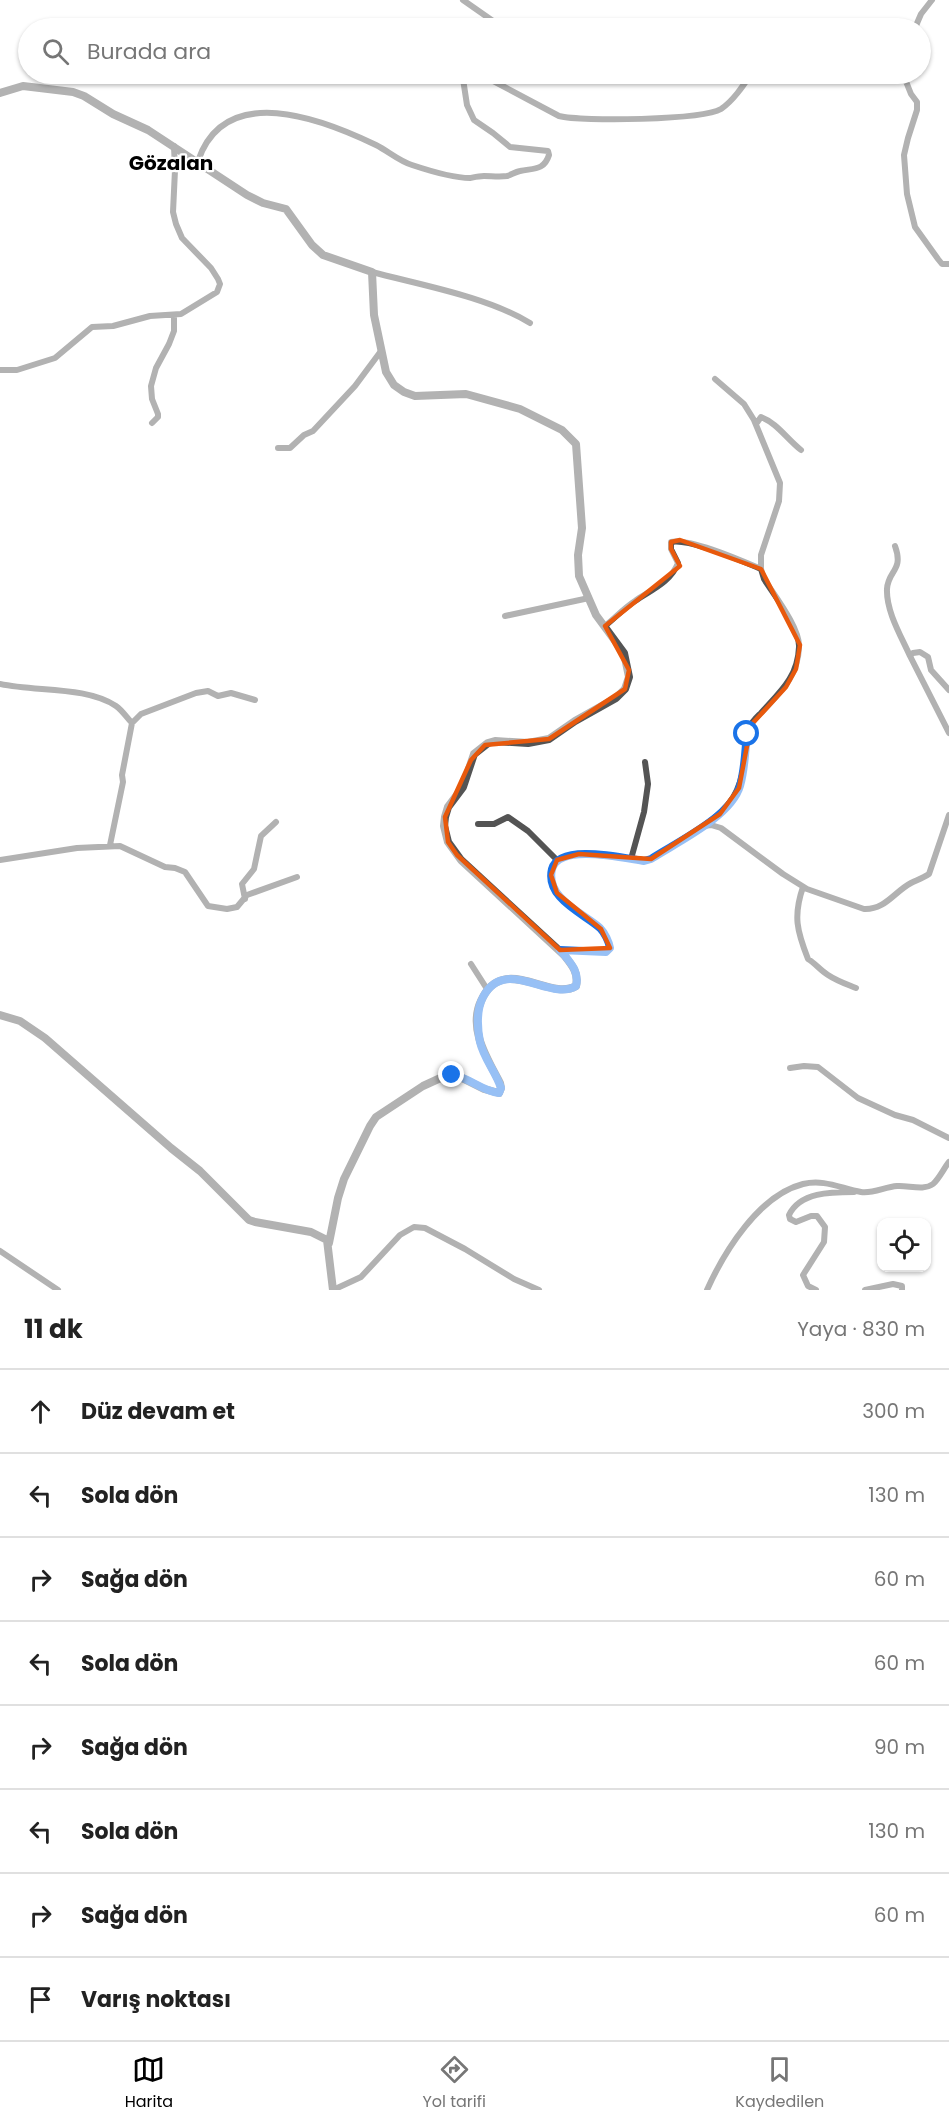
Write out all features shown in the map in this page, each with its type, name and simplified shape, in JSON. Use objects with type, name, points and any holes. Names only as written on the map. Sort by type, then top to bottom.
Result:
[{"type":"street","points":[[463,0],[489,18]]},
{"type":"street","points":[[919,18],[932,0]]},
{"type":"street","points":[[198,161],[203,146],[212,134],[228,122],[260,113],[307,118],[330,124],[387,150],[410,164],[455,176],[471,178],[505,176],[544,166],[549,156],[548,152],[510,147],[474,120],[467,105],[463,84]]},
{"type":"street","points":[[499,84],[559,116],[625,119],[694,116],[719,110],[733,98],[744,84]]},
{"type":"street","points":[[907,84],[917,102],[917,110],[904,155],[907,194],[915,227],[942,264],[949,264]]},
{"type":"street","points":[[0,93],[23,86],[74,92],[148,130],[255,199],[286,209],[312,245],[323,255],[372,272],[492,305],[512,312],[530,323]]},
{"type":"street","points":[[0,370],[17,370],[55,358],[92,327],[113,326],[150,316],[174,315],[194,308],[217,292],[220,284],[211,268],[182,238],[172,212],[174,146]]},
{"type":"street","points":[[372,272],[374,315],[381,351],[387,377],[394,385],[408,394],[429,397],[460,394],[531,414],[562,430],[576,444],[582,518],[578,568],[596,615],[621,648],[627,662],[629,677],[625,689],[616,698],[549,739],[528,743],[495,741],[485,745],[471,760],[463,787],[448,807],[444,826],[448,842],[457,855],[560,950],[574,968],[577,981],[573,988],[558,990],[527,981],[507,980],[496,982],[487,989],[478,1008],[478,1031],[483,1050],[500,1083],[499,1093],[484,1089],[460,1077],[447,1076],[423,1086],[376,1118],[344,1179],[338,1198],[329,1243],[333,1290],[361,1277],[400,1235],[414,1227],[425,1228],[435,1233],[514,1279],[539,1290]]},
{"type":"street","points":[[152,423],[158,417],[151,391],[153,377],[174,331],[174,315]]},
{"type":"street","points":[[278,448],[290,448],[304,435],[313,432],[355,386],[381,351]]},
{"type":"street","points":[[560,950],[606,952],[610,948],[601,929],[573,909],[557,892],[551,875],[553,865],[557,860],[579,854],[644,861],[651,859],[720,814],[740,788],[747,734],[751,725],[786,687],[796,669],[800,645],[796,631],[764,579],[761,569],[761,555],[779,501],[780,483],[756,424],[744,404],[715,380]]},
{"type":"street","points":[[756,424],[761,417],[771,421],[790,442],[801,450]]},
{"type":"street","points":[[605,627],[628,606],[664,582],[675,571],[678,563],[671,549],[672,542],[680,540],[697,545],[729,555],[761,569]]},
{"type":"street","points":[[895,546],[899,561],[887,590],[892,614],[910,656],[949,733]]},
{"type":"street","points":[[505,616],[589,598]]},
{"type":"street","points":[[910,656],[913,652],[920,652],[928,657],[932,670],[949,690]]},
{"type":"street","points":[[0,684],[91,695],[118,706],[132,723]]},
{"type":"street","points":[[110,845],[132,723],[141,714],[196,693],[208,691],[218,696],[231,693],[255,700]]},
{"type":"street","points":[[631,859],[644,812],[648,784],[645,762]]},
{"type":"street","points":[[704,826],[711,825],[721,828],[803,887],[864,909],[872,909],[883,905],[911,883],[929,874],[949,815]]},
{"type":"street","points":[[478,824],[494,824],[508,817],[528,831],[557,860]]},
{"type":"street","points":[[245,899],[242,884],[254,869],[261,836],[276,822]]},
{"type":"street","points":[[0,860],[77,848],[120,846],[165,867],[185,872],[208,906],[226,909],[237,907],[247,895],[297,877]]},
{"type":"street","points":[[803,887],[796,917],[799,936],[808,960],[817,964],[826,974],[840,982],[856,987]]},
{"type":"street","points":[[471,963],[487,989]]},
{"type":"street","points":[[0,1015],[20,1022],[45,1038],[200,1171],[249,1220],[310,1232],[324,1238],[329,1243]]},
{"type":"street","points":[[790,1068],[818,1067],[858,1098],[913,1120],[949,1138]]},
{"type":"street","points":[[816,1290],[808,1286],[804,1275],[824,1242],[825,1227],[817,1216],[796,1221],[790,1219],[789,1215],[793,1206],[814,1196],[834,1192],[864,1192],[898,1186],[923,1188],[932,1185],[949,1162]]},
{"type":"street","points":[[707,1290],[736,1239],[762,1207],[787,1190],[802,1184],[823,1182],[864,1192]]},
{"type":"street","points":[[0,1251],[58,1290]]},
{"type":"street","points":[[865,1290],[893,1284],[902,1286],[902,1290]]},
{"type":"highlighted area","points":[[680,540],[761,569],[800,645],[796,669],[786,687],[751,725],[739,788],[720,814],[651,859],[579,854],[557,860],[551,875],[557,893],[601,929],[610,948],[560,950],[457,855],[448,842],[445,817],[471,760],[485,745],[549,739],[625,689],[629,670],[605,626],[680,566],[671,549],[671,542]]},
{"type":"district","name":"Gözalan","points":[[171,163]]},
{"type":"route","points":[[452,1075],[491,1092],[499,1093],[500,1083],[483,1050],[478,1031],[478,1008],[487,989],[496,982],[511,980],[527,981],[558,990],[569,990],[576,986],[576,975],[574,968],[560,950],[606,952],[610,948],[601,929],[573,909],[557,892],[551,875],[553,865],[557,860],[579,854],[644,861],[704,826],[720,814],[740,788],[747,734]]}]
